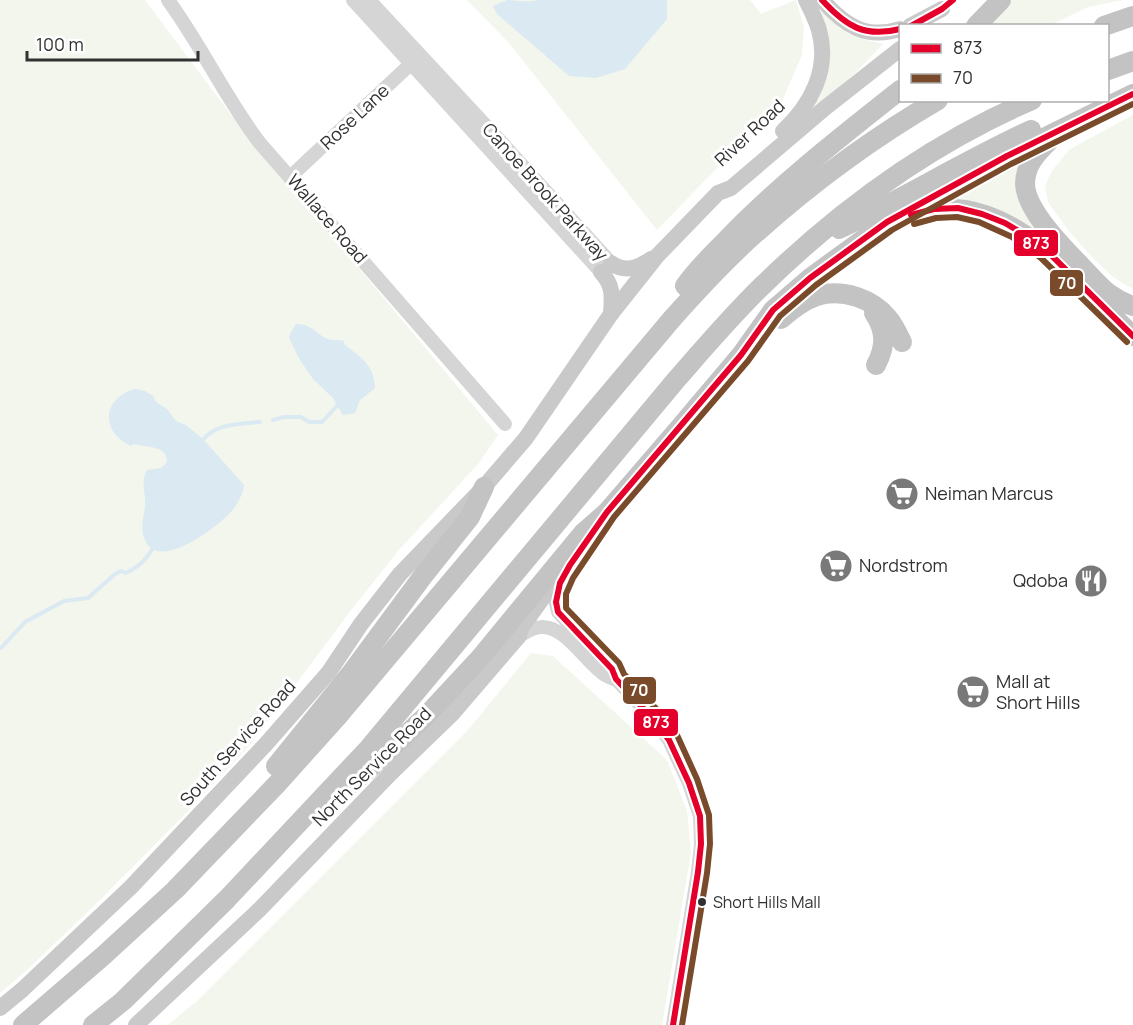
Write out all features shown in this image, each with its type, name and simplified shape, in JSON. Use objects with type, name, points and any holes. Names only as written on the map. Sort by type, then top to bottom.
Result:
[{"type":"highway","points":[[978,24],[1001,0]]},
{"type":"highway","points":[[1109,69],[1133,61]]},
{"type":"highway","points":[[591,416],[688,282],[722,244],[797,173],[899,91]]},
{"type":"highway","points":[[1109,96],[1133,93]]},
{"type":"highway","points":[[295,828],[368,770],[427,715],[480,658],[583,534],[607,512],[741,355],[773,310],[810,278],[887,222],[976,173],[1133,93]]},
{"type":"highway","points":[[23,1025],[175,890],[277,784],[345,707],[677,313],[746,242],[795,198],[847,158],[935,102]]},
{"type":"highway","points":[[93,1025],[123,1001],[211,915],[362,756],[634,430],[718,332],[763,285],[848,211],[916,162],[992,119],[1028,102]]},
{"type":"highway","points":[[809,243],[883,207],[997,146],[1096,102]]},
{"type":"highway","points":[[1060,130],[1032,160],[1025,176],[1028,195],[1055,239],[1102,288],[1116,299],[1133,306]]},
{"type":"highway","points":[[887,222],[922,211],[947,208],[966,210],[1000,221],[1047,251],[1133,336]]},
{"type":"highway","points":[[741,355],[791,310],[808,299],[825,293],[860,298],[878,308],[889,319],[902,342]]},
{"type":"highway","points":[[860,298],[876,315],[882,328],[884,342],[876,365]]},
{"type":"highway","points":[[242,819],[267,777],[364,656],[470,517],[484,487]]},
{"type":"main road","name":"River Road","points":[[718,193],[725,182],[790,125],[810,100],[818,80],[822,56],[819,30],[806,0]]},
{"type":"main road","points":[[822,0],[841,20],[854,28],[873,32],[899,29]]},
{"type":"main road","points":[[913,24],[948,4]]},
{"type":"main road","points":[[931,24],[948,4]]},
{"type":"main road","points":[[718,193],[731,188],[825,108],[899,50]]},
{"type":"main road","name":"South Service Road","points":[[0,1008],[131,887],[266,744],[329,672],[361,624],[400,574],[484,487],[526,438],[611,314],[657,256],[718,193]]},
{"type":"main road","points":[[611,314],[612,297],[606,267],[639,267],[657,256]]},
{"type":"main road","name":"North Service Road","points":[[136,1025],[260,909],[390,774],[452,714],[519,636],[521,628],[555,581],[562,577],[591,538],[607,512]]},
{"type":"street","name":"Wallace Road","points":[[168,0],[243,121],[259,142],[505,424]]},
{"type":"street","name":"Canoe Brook Parkway","points":[[353,0],[502,143],[606,267]]},
{"type":"street","name":"Canoe Brook Parkway","points":[[369,0],[416,60]]},
{"type":"street","name":"Rose Lane","points":[[290,177],[416,60]]},
{"type":"street","points":[[562,577],[555,599],[558,612],[612,669],[616,679],[656,722],[669,741],[689,783],[700,816],[701,844],[698,872],[673,1025]]},
{"type":"street","points":[[519,636],[532,629],[550,627],[568,640],[605,675],[616,679]]},
{"type":"shaded area","points":[[0,0],[145,0],[231,115],[498,435],[479,463],[398,551],[250,745],[101,899],[0,993]]},
{"type":"shaded area","points":[[467,0],[750,0],[761,14],[796,0],[804,27],[802,55],[782,101],[657,230],[509,43]]},
{"type":"shaded area","points":[[507,0],[667,0],[667,19],[625,69],[596,78],[569,76],[497,14],[493,6]]},
{"type":"shaded area","points":[[1012,0],[1123,0],[1088,7],[1053,24],[987,24]]},
{"type":"shaded area","points":[[824,11],[848,33],[883,44],[851,77],[802,120],[818,100],[827,77],[821,13]]},
{"type":"shaded area","points":[[1133,115],[1133,289],[1113,277],[1068,230],[1048,202],[1045,186],[1052,171],[1070,149]]},
{"type":"shaded area","points":[[1029,150],[1041,234],[1002,215],[954,196]]},
{"type":"shaded area","points":[[296,324],[310,327],[328,339],[344,341],[344,344],[369,367],[375,388],[360,400],[355,413],[343,415],[333,398],[313,379],[300,360],[289,338]]},
{"type":"shaded area","points":[[135,389],[153,396],[156,402],[167,409],[176,421],[186,425],[203,439],[244,485],[237,504],[222,521],[186,545],[173,550],[161,551],[151,548],[142,530],[145,475],[147,470],[165,465],[167,460],[165,454],[152,447],[134,444],[131,446],[121,440],[110,424],[111,407],[116,400],[124,393]]},
{"type":"shaded area","points":[[531,653],[553,656],[667,760],[687,811],[691,852],[662,1025],[168,1025],[197,1001],[468,730]]},
{"type":"waterway","points":[[273,420],[284,417],[301,417],[309,422],[322,422],[338,402]]},
{"type":"waterway","points":[[201,442],[220,428],[260,422]]},
{"type":"waterway","points":[[1,648],[25,622],[64,601],[88,598],[115,574],[121,571],[126,573],[135,568],[147,557],[155,544]]},
{"type":"transit line","name":"873","points":[[822,0],[839,17],[856,28],[876,32],[899,29]]},
{"type":"transit line","name":"873","points":[[915,24],[953,0]]},
{"type":"transit line","name":"873","points":[[673,1025],[698,872],[701,844],[700,816],[689,783],[669,740],[656,722],[616,679],[612,669],[558,612],[556,602],[560,583],[607,512],[741,355],[773,310],[810,278],[887,222],[1007,156],[1133,94]]},
{"type":"transit line","name":"70","points":[[682,1025],[707,873],[710,844],[709,815],[697,779],[677,735],[663,716],[624,674],[619,663],[566,608],[566,594],[573,578],[614,517],[748,361],[780,316],[816,285],[892,230],[1011,164],[1133,104]]},
{"type":"transit line","name":"873","points":[[911,215],[934,209],[958,208],[1005,223],[1047,251],[1133,336]]},
{"type":"transit line","name":"70","points":[[914,224],[936,218],[957,217],[979,222],[1012,237],[1041,258],[1127,342]]},
{"type":"place","name":"Neiman Marcus","points":[[902,494]]},
{"type":"place","name":"Nordstrom","points":[[836,566]]},
{"type":"place","name":"Qdoba","points":[[1091,581]]},
{"type":"place","name":"Mall at Short Hills","points":[[973,692]]},
{"type":"place","name":"Short Hills Mall","points":[[702,902]]}]
